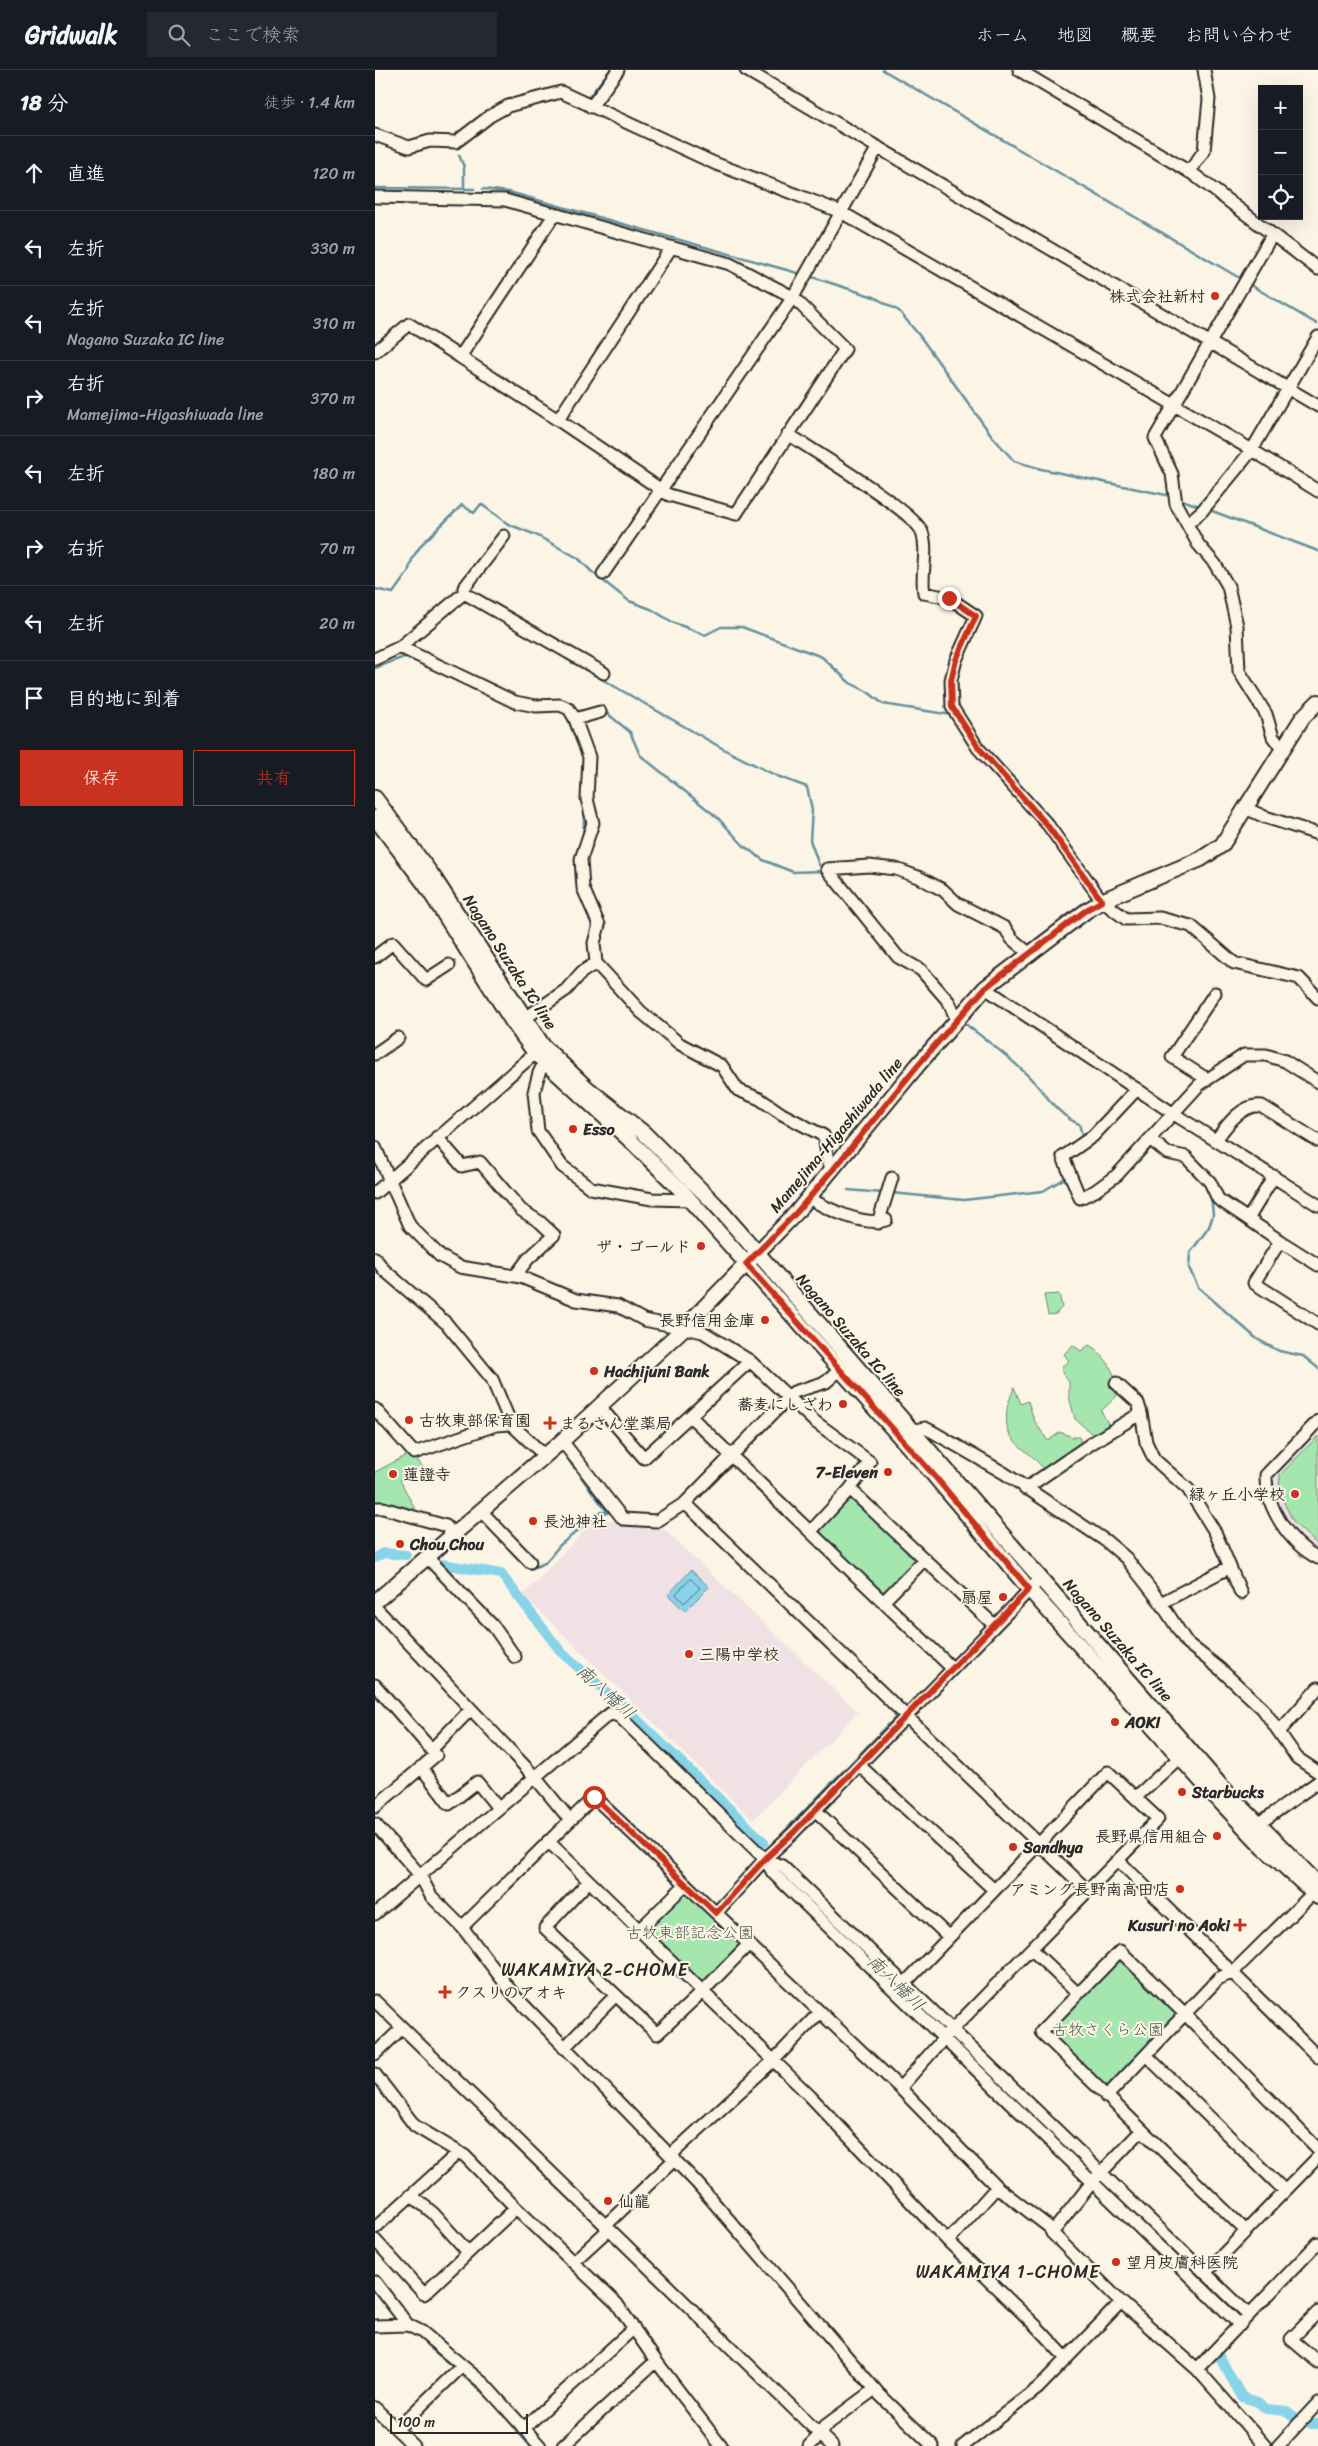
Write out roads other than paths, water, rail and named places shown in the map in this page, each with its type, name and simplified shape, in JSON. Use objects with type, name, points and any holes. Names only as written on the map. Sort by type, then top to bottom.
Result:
[{"type":"main road","name":"Mamejima-Higashiwada line","points":[[375,1602],[562,1441],[685,1327],[809,1198],[917,1066],[985,988],[1031,955],[1086,910],[1102,901],[1201,859],[1222,845],[1303,717],[1318,702]]},
{"type":"main road","name":"Nagano Suzaka IC line","points":[[375,798],[434,878],[524,1019],[541,1054],[644,1134],[689,1177],[1221,1786],[1317,1891]]},
{"type":"main road","name":"Nagano Suzaka IC line","points":[[375,818],[425,884],[513,1024],[689,1200],[841,1369],[1029,1589],[1263,1847],[1317,1891]]},
{"type":"street","points":[[591,107],[619,70]]},
{"type":"street","points":[[746,70],[1051,251],[1318,406]]},
{"type":"street","points":[[1019,70],[1189,172],[1318,270]]},
{"type":"street","points":[[1189,172],[1204,151],[1209,99],[1204,70]]},
{"type":"street","points":[[375,134],[409,147],[430,141],[456,142],[490,116],[508,106],[561,92],[714,163],[841,212],[1173,407],[1252,450],[1318,491]]},
{"type":"street","points":[[603,574],[659,489],[793,298],[878,147]]},
{"type":"street","points":[[375,197],[505,200],[730,264],[793,298],[845,350],[736,514],[669,495],[558,420],[409,324],[375,352]]},
{"type":"street","points":[[460,357],[554,215]]},
{"type":"street","points":[[1272,235],[1155,438],[1172,474],[1175,498],[1187,524],[1198,544],[1215,564],[1228,586],[1237,626],[1239,671],[1258,700],[1273,737],[1282,749]]},
{"type":"street","points":[[558,420],[671,248]]},
{"type":"street","points":[[1187,524],[1204,508],[1252,450],[1318,337]]},
{"type":"street","points":[[789,434],[897,506],[917,523],[922,532],[925,557],[923,586],[925,593],[949,598],[976,616],[956,660],[951,680],[952,707],[979,748],[1047,825],[1102,901],[1126,919],[1160,918],[1191,926],[1234,963],[1299,978],[1318,998]]},
{"type":"street","points":[[375,659],[400,647],[464,593],[464,588],[504,536]]},
{"type":"street","points":[[464,593],[604,673]]},
{"type":"street","points":[[400,647],[515,702],[536,706],[560,705],[569,709],[575,719],[589,757],[587,800],[593,824],[581,859],[583,888],[599,925],[594,943],[596,963],[641,1012],[680,1044],[722,1066],[738,1090],[759,1099],[782,1114],[824,1136],[828,1161],[833,1170]]},
{"type":"street","points":[[575,719],[600,712]]},
{"type":"street","points":[[1245,808],[1265,817],[1318,834]]},
{"type":"street","points":[[957,1021],[949,1002],[921,970],[898,957],[827,869],[869,866],[896,869],[918,876],[943,890],[958,904],[1005,928],[1013,939],[1031,955]]},
{"type":"street","points":[[375,957],[393,943],[426,980],[449,965]]},
{"type":"street","points":[[524,1019],[566,990],[582,972],[596,963]]},
{"type":"street","points":[[985,988],[1174,1114],[1318,1205]]},
{"type":"street","points":[[1207,1079],[1172,1056],[1215,993]]},
{"type":"street","points":[[375,1054],[398,1038]]},
{"type":"street","points":[[375,1193],[437,1137],[541,1054]]},
{"type":"street","points":[[541,1054],[534,1092],[538,1131],[562,1166],[591,1188],[652,1199],[689,1200]]},
{"type":"street","points":[[1137,1089],[1093,1136],[1063,1157],[1080,1198],[1117,1175],[1199,1085],[1244,1055],[1266,1055],[1285,1061],[1318,1082]]},
{"type":"street","points":[[1216,1140],[1226,1126],[1237,1116],[1255,1105],[1262,1106],[1318,1141]]},
{"type":"street","points":[[437,1137],[462,1166],[480,1162],[521,1210],[540,1222],[553,1235],[528,1259],[515,1276]]},
{"type":"street","points":[[1150,1139],[1167,1153],[1186,1157],[1210,1182],[1219,1199],[1318,1265]]},
{"type":"street","points":[[375,1147],[410,1226],[440,1256],[460,1267],[515,1276],[576,1300],[609,1303],[644,1320],[703,1332],[751,1361],[814,1420],[870,1462],[850,1490],[811,1531]]},
{"type":"street","points":[[1248,1219],[1273,1176]]},
{"type":"street","points":[[809,1198],[827,1209],[882,1221],[892,1178]]},
{"type":"street","points":[[1280,1241],[1254,1283],[1318,1324]]},
{"type":"street","points":[[375,1258],[384,1270],[446,1323],[492,1379],[511,1424],[544,1455]]},
{"type":"street","points":[[599,1406],[645,1458],[751,1361]]},
{"type":"street","points":[[562,1441],[623,1519],[657,1521],[685,1503],[790,1397],[803,1388],[826,1382],[841,1369]]},
{"type":"street","points":[[1115,1383],[1138,1403],[1146,1442],[1154,1459],[1172,1472],[1188,1489],[1215,1532],[1241,1593]]},
{"type":"street","points":[[375,1409],[414,1452],[496,1425],[511,1424]]},
{"type":"street","points":[[1025,1489],[1092,1443],[1141,1413]]},
{"type":"street","points":[[691,1417],[952,1668]]},
{"type":"street","points":[[1318,1421],[1266,1475],[1266,1488],[1273,1508],[1290,1535],[1307,1552],[1318,1558]]},
{"type":"street","points":[[910,1431],[925,1428],[988,1464],[1107,1541],[1126,1558],[1161,1603],[1187,1644],[1220,1669],[1263,1709],[1297,1758],[1318,1772]]},
{"type":"street","points":[[850,1490],[994,1625]]},
{"type":"street","points":[[685,1503],[1089,1891]]},
{"type":"street","points":[[375,1508],[383,1508],[446,1526],[452,1534]]},
{"type":"street","points":[[480,1510],[531,1562]]},
{"type":"street","points":[[427,1557],[494,1628],[515,1657]]},
{"type":"street","points":[[883,1602],[925,1559]]},
{"type":"street","points":[[1161,1603],[1230,1567]]},
{"type":"street","points":[[716,1913],[765,1859],[1041,1578]]},
{"type":"street","points":[[375,1607],[534,1776],[570,1820]]},
{"type":"street","points":[[375,1685],[436,1755],[375,1807]]},
{"type":"street","points":[[1279,1732],[1318,1688]]},
{"type":"street","points":[[431,1750],[470,1710]]},
{"type":"street","points":[[375,1914],[534,1776],[611,1714],[620,1717],[765,1859],[773,1873],[1101,2172],[1249,2315]]},
{"type":"street","points":[[1135,1797],[1180,1757]]},
{"type":"street","points":[[859,1765],[994,1890]]},
{"type":"street","points":[[421,1767],[449,1804],[477,1782],[498,1808]]},
{"type":"street","points":[[900,2088],[948,2034],[1158,1819],[1108,1772],[905,1983]]},
{"type":"street","points":[[1257,1825],[1318,1782]]},
{"type":"street","points":[[462,1927],[594,1797],[900,2088],[997,2187],[1049,2226],[1051,2233],[1121,2302],[1197,2369],[1265,2446]]},
{"type":"street","points":[[815,1810],[949,1937]]},
{"type":"street","points":[[375,1824],[420,1875],[431,1896],[462,1927],[514,1995],[673,2157],[875,2389],[933,2446]]},
{"type":"street","points":[[548,1842],[774,2060],[947,2241],[1036,2326],[1066,2358]]},
{"type":"street","points":[[765,1859],[782,1866],[905,1983],[948,2034],[1093,2181],[1240,2325]]},
{"type":"street","points":[[1118,1860],[1318,2057]]},
{"type":"street","points":[[589,1881],[545,1928],[657,2034],[749,1944]]},
{"type":"street","points":[[639,1930],[685,1884]]},
{"type":"street","points":[[1106,2097],[1219,1978],[1232,1973],[1317,1891]]},
{"type":"street","points":[[1032,1950],[1077,1993]]},
{"type":"street","points":[[1246,2231],[1041,2032],[1120,1951],[1186,2014],[1318,2149]]},
{"type":"street","points":[[564,2048],[616,1995]]},
{"type":"street","points":[[375,2001],[832,2446]]},
{"type":"street","points":[[573,2262],[673,2157],[774,2060],[819,2012]]},
{"type":"street","points":[[375,2054],[402,2028]]},
{"type":"street","points":[[1147,2055],[1285,2191]]},
{"type":"street","points":[[375,2074],[415,2126],[459,2152],[617,2304],[656,2361],[721,2446]]},
{"type":"street","points":[[1051,2233],[1093,2181],[1141,2131]]},
{"type":"street","points":[[375,2228],[459,2152]]},
{"type":"street","points":[[1206,2272],[1318,2157]]},
{"type":"street","points":[[947,2241],[997,2187]]},
{"type":"street","points":[[411,2196],[433,2214],[469,2252]]},
{"type":"street","points":[[375,2240],[424,2294],[516,2208]]},
{"type":"street","points":[[1197,2369],[1318,2244]]},
{"type":"street","points":[[375,2282],[408,2325],[422,2332],[459,2368],[485,2384],[540,2446]]},
{"type":"street","points":[[963,2446],[1038,2388],[1121,2302]]},
{"type":"street","points":[[1318,2312],[1291,2338],[1318,2362]]},
{"type":"street","points":[[375,2326],[408,2325]]},
{"type":"street","points":[[523,2429],[634,2328]]},
{"type":"street","points":[[563,2446],[656,2361]]},
{"type":"street","points":[[397,2429],[459,2368]]},
{"type":"street","points":[[809,2446],[820,2435],[825,2426],[875,2389]]},
{"type":"street","points":[[1279,2446],[1318,2403]]},
{"type":"street","points":[[375,2408],[414,2446]]},
{"type":"water","points":[[691,1570],[709,1587],[685,1611],[668,1595]]},
{"type":"waterway","points":[[584,96],[588,98],[610,70]]},
{"type":"waterway","points":[[883,70],[1243,280]]},
{"type":"waterway","points":[[515,99],[528,95]]},
{"type":"waterway","points":[[459,155],[464,167],[464,189]]},
{"type":"waterway","points":[[375,188],[474,189]]},
{"type":"waterway","points":[[483,189],[509,192],[801,274]]},
{"type":"waterway","points":[[809,276],[874,297],[899,311],[919,335],[992,436],[1014,461],[1041,469],[1171,496]]},
{"type":"waterway","points":[[1247,283],[1317,324]]},
{"type":"waterway","points":[[1179,499],[1202,507]]},
{"type":"waterway","points":[[375,589],[393,593],[408,572],[413,557],[422,544],[462,505],[474,513],[481,504],[508,524],[536,535],[578,558],[592,572],[629,601],[651,609],[672,622],[705,635],[721,627],[742,627],[822,657],[850,683],[868,692],[883,704],[952,715]]},
{"type":"waterway","points":[[1207,509],[1318,551]]},
{"type":"waterway","points":[[375,668],[404,657],[416,660]]},
{"type":"waterway","points":[[565,658],[727,751],[777,776],[807,787],[812,810],[810,840],[819,865]]},
{"type":"waterway","points":[[455,679],[493,697]]},
{"type":"waterway","points":[[603,710],[630,732],[640,755],[718,818],[744,846],[763,860],[793,872],[824,871]]},
{"type":"waterway","points":[[567,717],[578,744]]},
{"type":"waterway","points":[[582,840],[584,824],[583,776]]},
{"type":"waterway","points":[[591,933],[592,922]]},
{"type":"waterway","points":[[590,949],[591,960]]},
{"type":"waterway","points":[[963,1022],[1017,1066],[1034,1082],[1059,1111],[1079,1124],[1082,1135]]},
{"type":"waterway","points":[[1123,1177],[1152,1147]]},
{"type":"waterway","points":[[891,1193],[964,1200],[1043,1191],[1067,1177]]},
{"type":"waterway","points":[[848,1190],[883,1193]]},
{"type":"waterway","points":[[1211,1195],[1213,1215],[1209,1227],[1190,1253],[1189,1268],[1198,1287],[1257,1339],[1279,1351],[1303,1356],[1318,1368]]},
{"type":"waterway","points":[[568,1459],[574,1468]]},
{"type":"waterway","points":[[581,1477],[608,1513]]},
{"type":"waterway","points":[[489,1528],[530,1569],[545,1563],[560,1545],[601,1512],[608,1513]]},
{"type":"waterway","name":"南八幡川","points":[[375,1558],[383,1553],[406,1555]]},
{"type":"waterway","name":"南八幡川","points":[[442,1564],[501,1574],[562,1653],[624,1707],[764,1842]]},
{"type":"waterway","points":[[772,1844],[895,1718],[894,1711]]},
{"type":"waterway","name":"南八幡川","points":[[918,2005],[937,2023]]},
{"type":"waterway","name":"南八幡川","points":[[958,2044],[1087,2168]]},
{"type":"waterway","name":"南八幡川","points":[[1106,2187],[1232,2308]]},
{"type":"waterway","points":[[427,2345],[454,2368]]},
{"type":"waterway","name":"南八幡川","points":[[1219,2356],[1242,2397],[1258,2402],[1266,2409],[1287,2411],[1297,2419]]},
{"type":"waterway","points":[[461,2374],[492,2401]]},
{"type":"waterway","points":[[502,2413],[530,2446]]},
{"type":"waterway","name":"南八幡川","points":[[1311,2424],[1318,2424]]},
{"type":"waterway","points":[[907,2428],[914,2436]]},
{"type":"place","name":"株式会社新村","points":[[1215,296]]},
{"type":"place","name":"Esso","points":[[573,1129]]},
{"type":"place","name":"ザ・ゴールド","points":[[701,1246]]},
{"type":"place","name":"長野信用金庫","points":[[765,1320]]},
{"type":"place","name":"Hachijuni Bank","points":[[594,1371]]},
{"type":"place","name":"蕎麦にしざわ","points":[[843,1404]]},
{"type":"place","name":"古牧東部保育園","points":[[409,1420]]},
{"type":"place","name":"まるさん堂薬局","points":[[550,1423]]},
{"type":"place","name":"7-Eleven","points":[[888,1472]]},
{"type":"place","name":"蓮證寺","points":[[393,1474]]},
{"type":"place","name":"緑ヶ丘小学校","points":[[1295,1494]]},
{"type":"place","name":"長池神社","points":[[533,1521]]},
{"type":"place","name":"Chou Chou","points":[[400,1544]]},
{"type":"place","name":"扇屋","points":[[1003,1597]]},
{"type":"place","name":"三陽中学校","points":[[689,1654]]},
{"type":"place","name":"AOKI","points":[[1115,1722]]},
{"type":"place","name":"Starbucks","points":[[1182,1792]]},
{"type":"place","name":"長野県信用組合","points":[[1217,1836]]},
{"type":"place","name":"Sandhya","points":[[1013,1847]]},
{"type":"place","name":"アミング長野南高田店","points":[[1180,1889]]},
{"type":"place","name":"Kusuri no Aoki","points":[[1240,1925]]},
{"type":"place","name":"クスリのアオキ","points":[[445,1992]]},
{"type":"place","name":"仙龍","points":[[608,2201]]},
{"type":"place","name":"望月皮膚科医院","points":[[1116,2262]]},
{"type":"district","name":"WAKAMIYA 2-CHOME","points":[[595,1970]]},
{"type":"district","name":"WAKAMIYA 1-CHOME","points":[[1008,2272]]},
{"type":"park label","name":"古牧東部記念公園","points":[[690,1932]]},
{"type":"park label","name":"古牧さくら公園","points":[[1108,2029]]}]
